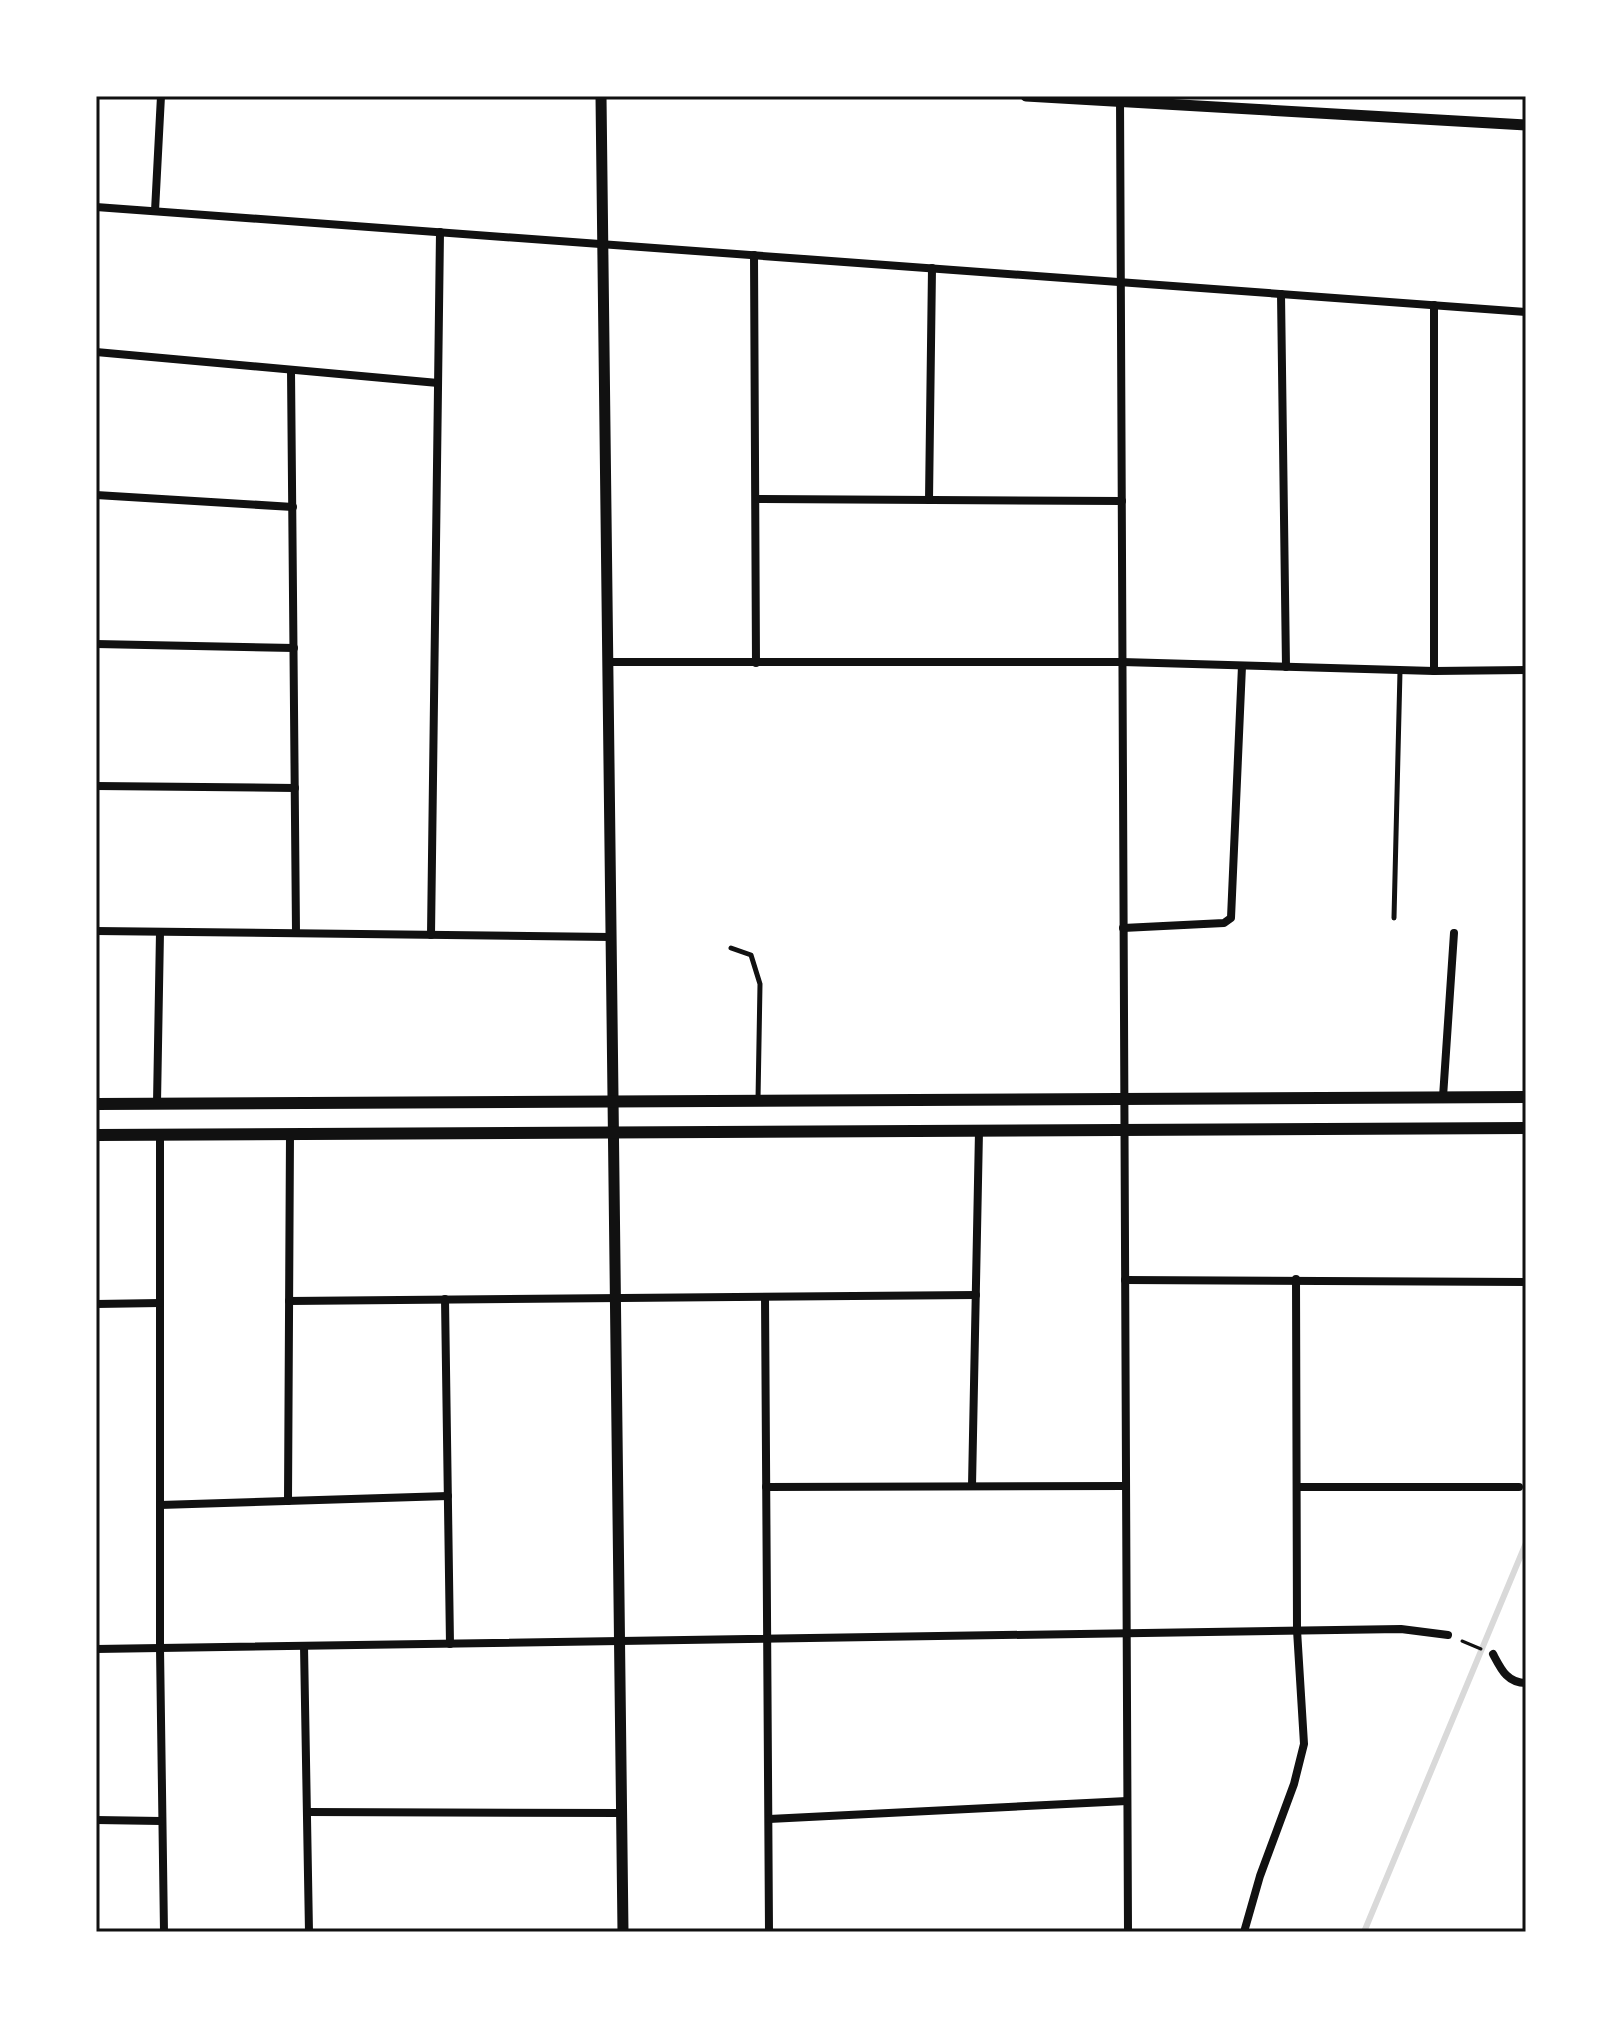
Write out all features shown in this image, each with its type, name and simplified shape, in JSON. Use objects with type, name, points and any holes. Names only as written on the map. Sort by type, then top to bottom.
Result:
[{"type":"main road","points":[[96,1104],[1526,1097]]},
{"type":"main road","points":[[96,1135],[1526,1128]]},
{"type":"street","points":[[155,211],[161,96]]},
{"type":"street","points":[[601,96],[623,1932]]},
{"type":"street","points":[[1026,96],[1120,99],[1526,125]]},
{"type":"street","points":[[1120,99],[1128,1932]]},
{"type":"street","points":[[96,207],[1526,312]]},
{"type":"street","points":[[431,935],[440,232]]},
{"type":"street","points":[[754,255],[758,499],[756,663]]},
{"type":"street","points":[[929,500],[932,268]]},
{"type":"street","points":[[1281,294],[1286,667]]},
{"type":"street","points":[[1434,305],[1434,671]]},
{"type":"street","points":[[96,352],[438,383]]},
{"type":"street","points":[[291,370],[296,932]]},
{"type":"street","points":[[96,495],[293,507]]},
{"type":"street","points":[[758,499],[1122,501]]},
{"type":"street","points":[[96,644],[294,648]]},
{"type":"street","points":[[608,662],[1122,662],[1400,671],[1526,670]]},
{"type":"street","points":[[1123,928],[1224,923],[1231,918],[1242,666]]},
{"type":"street","points":[[96,786],[295,788]]},
{"type":"street","points":[[96,931],[611,937]]},
{"type":"street","points":[[157,1103],[160,932]]},
{"type":"street","points":[[1443,1097],[1454,933]]},
{"type":"street","points":[[972,1486],[979,1131]]},
{"type":"street","points":[[288,1501],[290,1134]]},
{"type":"street","points":[[160,1135],[160,1648],[164,1932]]},
{"type":"street","points":[[1244,1932],[1260,1876],[1294,1784],[1304,1744],[1297,1630],[1299,1487],[1296,1279]]},
{"type":"street","points":[[1125,1280],[1526,1282]]},
{"type":"street","points":[[289,1301],[976,1295]]},
{"type":"street","points":[[765,1297],[769,1932]]},
{"type":"street","points":[[445,1299],[450,1644]]},
{"type":"street","points":[[96,1304],[160,1303]]},
{"type":"street","points":[[766,1487],[1126,1486]]},
{"type":"street","points":[[1299,1487],[1519,1487]]},
{"type":"street","points":[[160,1505],[448,1496]]},
{"type":"street","points":[[96,1649],[1297,1630],[1401,1629],[1448,1635]]},
{"type":"street","points":[[304,1646],[309,1932]]},
{"type":"street","points":[[1493,1654],[1505,1675],[1518,1683],[1526,1683]]},
{"type":"street","points":[[769,1819],[1127,1801]]},
{"type":"street","points":[[307,1812],[622,1813]]},
{"type":"street","points":[[96,1820],[161,1821]]},
{"type":"lane","points":[[1394,918],[1400,671]]},
{"type":"lane","points":[[731,948],[751,955],[760,984],[758,1101]]},
{"type":"path","points":[[1448,1635],[1493,1654]]},
{"type":"waterway","points":[[1364,1932],[1526,1543]]}]
